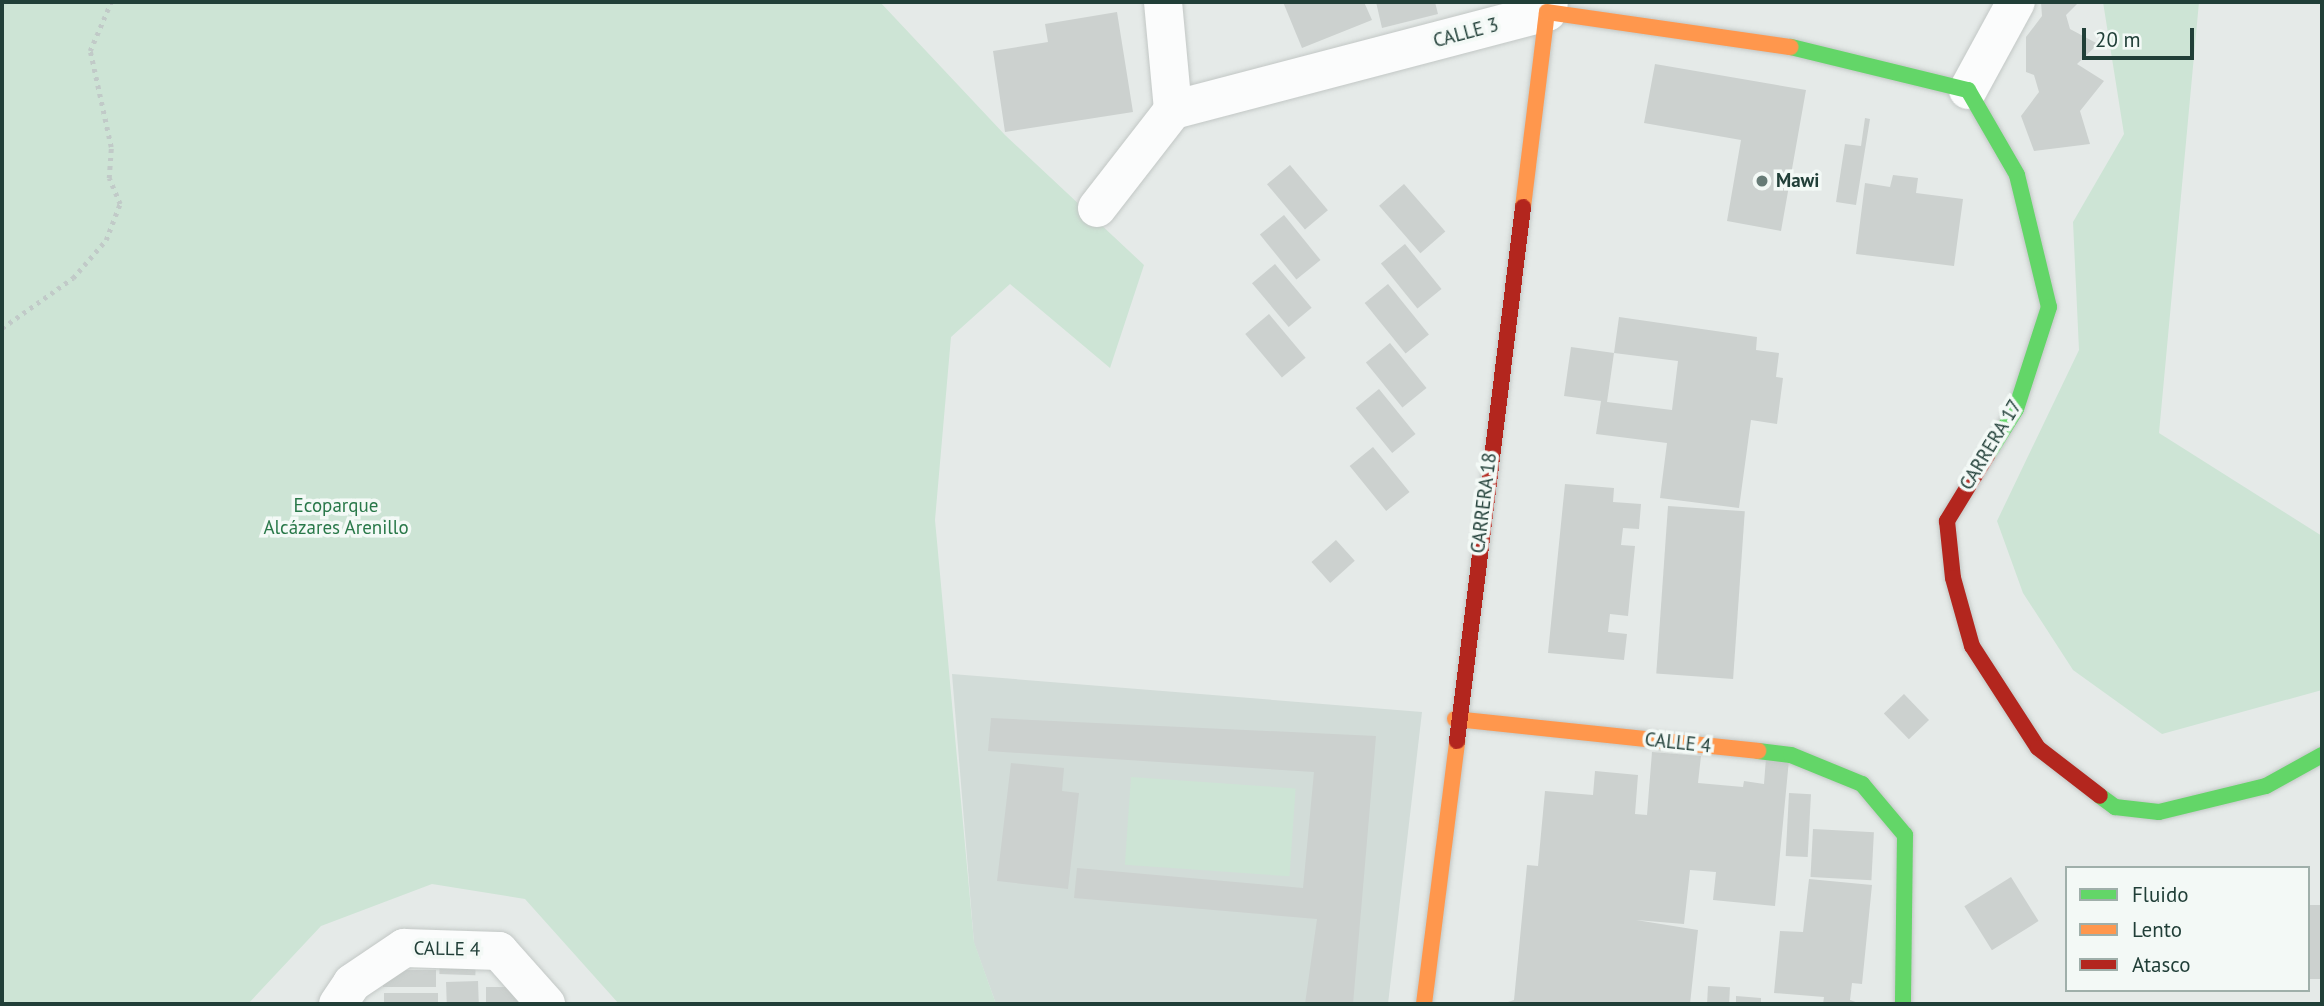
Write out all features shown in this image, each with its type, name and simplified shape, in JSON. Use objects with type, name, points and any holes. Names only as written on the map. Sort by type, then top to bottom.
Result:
[{"type":"street","points":[[1097,208],[1173,110],[1163,2]]},
{"type":"street","points":[[1968,90],[2016,2]]},
{"type":"street","name":"CALLE 3","points":[[1173,110],[1548,7],[1808,50],[1968,90]]},
{"type":"street","name":"CARRERA 18","points":[[1424,1004],[1455,719],[1548,7]]},
{"type":"street","name":"CARRERA 17","points":[[1968,90],[2017,175],[2049,307],[2016,409],[1947,521],[1953,578],[1972,646],[2038,748],[2115,807],[2159,811],[2266,786],[2322,755]]},
{"type":"street","name":"CALLE 4","points":[[1455,719],[1791,755],[1862,784],[1905,835],[1903,1004]]},
{"type":"street","name":"CALLE 4","points":[[345,994],[404,948],[499,951],[542,997]]},
{"type":"path","points":[[2,328],[73,278],[106,240],[120,204],[108,178],[111,147],[90,51],[111,2]]},
{"type":"shaded area","points":[[952,674],[1422,712],[1388,1004],[996,1004],[974,943]]},
{"type":"green space","name":"Ecoparque Alcázares Arenillo","points":[[2,2],[880,2],[1005,135],[1144,265],[1110,368],[1010,284],[951,337],[935,520],[974,942],[996,1004],[619,1004],[525,899],[432,884],[321,926],[248,1004],[2,1004]]},
{"type":"green space","points":[[2103,2],[2199,2],[2159,433],[2322,536],[2322,690],[2162,734],[2073,670],[2023,593],[1997,521],[2079,350],[2073,222],[2124,134]]},
{"type":"green space","points":[[1131,777],[1296,789],[1289,876],[1125,865]]},
{"type":"building","points":[[1283,2],[1364,2],[1372,20],[1302,48]]},
{"type":"building","points":[[1376,2],[1435,2],[1438,14],[1382,28]]},
{"type":"building","points":[[2041,2],[2079,2],[2066,15],[2070,29],[2098,44],[2077,64],[2104,81],[2080,111],[2090,144],[2034,151],[2021,116],[2039,92],[2034,75],[2026,72],[2026,37],[2042,16]]},
{"type":"building","points":[[1117,12],[1133,112],[1005,132],[993,51],[1048,42],[1045,24]]},
{"type":"building","name":"Mawi","points":[[1655,64],[1806,90],[1781,231],[1727,221],[1741,140],[1644,123]]},
{"type":"building","points":[[1865,118],[1870,119],[1856,205],[1836,202],[1845,144],[1861,146]]},
{"type":"building","points":[[1290,165],[1328,210],[1305,229],[1267,184]]},
{"type":"building","points":[[1893,175],[1918,178],[1916,193],[1963,199],[1954,266],[1856,254],[1865,183],[1890,187]]},
{"type":"building","points":[[1404,184],[1445,232],[1420,253],[1379,206]]},
{"type":"building","points":[[1284,215],[1321,260],[1296,280],[1260,235]]},
{"type":"building","points":[[1405,244],[1442,289],[1417,309],[1381,264]]},
{"type":"building","points":[[1275,264],[1312,308],[1289,327],[1252,283]]},
{"type":"building","points":[[1388,284],[1429,335],[1406,353],[1365,303]]},
{"type":"building","points":[[1269,314],[1306,358],[1282,378],[1245,334]]},
{"type":"building","points":[[1619,317],[1757,337],[1756,350],[1779,353],[1776,377],[1783,378],[1777,424],[1751,420],[1739,508],[1660,498],[1667,443],[1596,434],[1601,401],[1564,396],[1571,347],[1614,353]],"holes":[[[1614,353],[1678,361],[1672,410],[1607,402]]]},
{"type":"building","points":[[1390,343],[1427,388],[1402,408],[1366,363]]},
{"type":"building","points":[[1379,389],[1416,434],[1392,453],[1356,408]]},
{"type":"building","points":[[1373,447],[1410,492],[1386,511],[1350,466]]},
{"type":"building","points":[[1565,484],[1614,488],[1613,502],[1641,504],[1639,529],[1623,528],[1621,545],[1635,546],[1628,616],[1610,614],[1608,632],[1627,634],[1624,660],[1548,653]]},
{"type":"building","points":[[1668,506],[1745,511],[1733,679],[1656,674]]},
{"type":"building","points":[[1336,540],[1355,561],[1330,583],[1311,562]]},
{"type":"building","points":[[1904,694],[1929,720],[1909,739],[1884,713]]},
{"type":"building","points":[[991,718],[1376,736],[1353,1004],[1305,1004],[1317,919],[1074,898],[1077,868],[1303,888],[1314,772],[988,751]]},
{"type":"building","points":[[1652,752],[1701,756],[1698,783],[1743,787],[1744,781],[1764,784],[1766,758],[1789,760],[1775,906],[1713,900],[1716,872],[1690,870],[1684,924],[1636,920],[1698,930],[1690,1004],[1502,1004],[1514,1000],[1527,865],[1538,866],[1545,791],[1593,795],[1595,771],[1638,775],[1635,814],[1647,815]]},
{"type":"building","points":[[1011,763],[1064,768],[1062,791],[1079,793],[1068,889],[997,881]]},
{"type":"building","points":[[1789,793],[1811,794],[1808,857],[1786,856]]},
{"type":"building","points":[[1813,829],[1874,832],[1871,880],[1810,877]]},
{"type":"building","points":[[2011,877],[2039,921],[1992,950],[1964,906]]},
{"type":"building","points":[[1809,879],[1872,885],[1862,984],[1852,983],[1850,1000],[1861,1004],[1823,1004],[1824,997],[1774,993],[1780,931],[1803,932]]},
{"type":"building","points":[[2310,905],[2322,905],[2322,979],[2310,979]]},
{"type":"building","points":[[440,956],[476,957],[475,975],[439,974]]},
{"type":"building","points":[[383,970],[436,970],[436,987],[383,987]]},
{"type":"building","points":[[478,981],[479,1004],[447,1004],[446,982]]},
{"type":"building","points":[[1708,986],[1730,987],[1729,1004],[1707,1004]]},
{"type":"building","points":[[486,987],[531,987],[531,1004],[486,1004]]},
{"type":"building","points":[[384,993],[438,993],[438,1004],[384,1004]]},
{"type":"building","points":[[1736,996],[1761,998],[1761,1004],[1736,1004]]},
{"type":"traffic: fast","points":[[1791,47],[1968,90],[2017,175],[2049,307],[2016,409],[1988,454]]},
{"type":"traffic: fast","points":[[1758,751],[1791,755],[1862,784],[1905,835],[1903,1004]]},
{"type":"traffic: fast","points":[[2100,796],[2115,807],[2159,812],[2266,786],[2322,755]]},
{"type":"traffic: slow","points":[[1523,207],[1547,12],[1791,47]]},
{"type":"traffic: slow","points":[[1455,719],[1758,751]]},
{"type":"traffic: slow","points":[[1424,1004],[1457,741]]},
{"type":"traffic: jam","points":[[1457,741],[1523,207]]},
{"type":"traffic: jam","points":[[1988,454],[1947,521],[1953,578],[1972,646],[2038,748],[2100,796]]},
{"type":"place","name":"Mawi","points":[[1762,181]]}]
